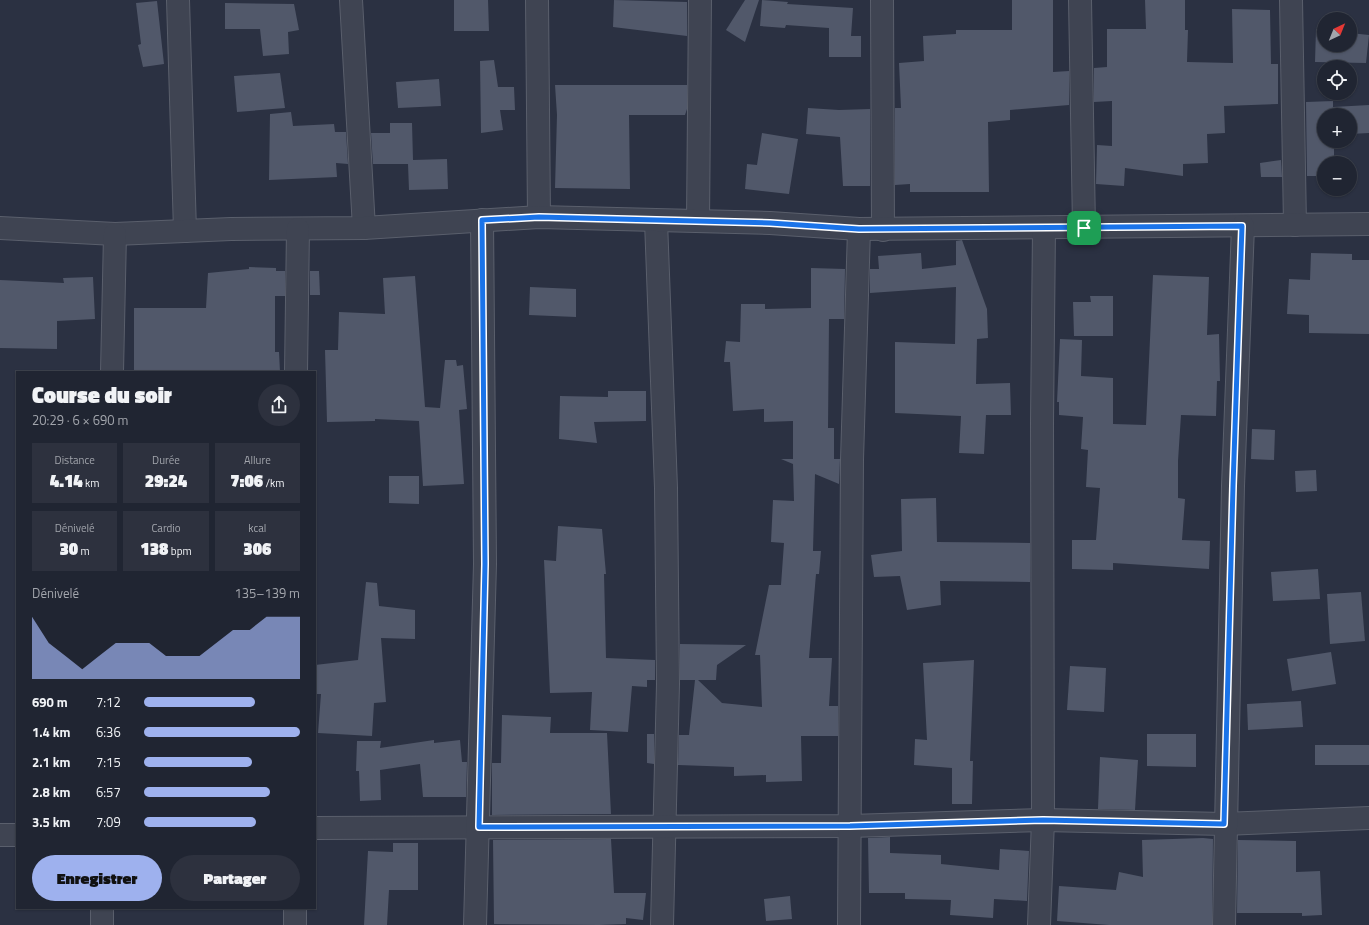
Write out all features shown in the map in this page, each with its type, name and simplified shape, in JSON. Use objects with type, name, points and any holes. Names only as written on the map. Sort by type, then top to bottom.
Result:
[{"type":"street","points":[[178,0],[185,231]]},
{"type":"street","points":[[351,0],[364,228]]},
{"type":"street","points":[[538,0],[539,217]]},
{"type":"street","points":[[698,221],[700,0]]},
{"type":"street","points":[[882,0],[883,230]]},
{"type":"street","points":[[1080,0],[1084,228]]},
{"type":"street","points":[[1290,0],[1295,225]]},
{"type":"street","points":[[0,228],[115,234],[185,231],[364,228],[539,217],[770,223],[883,230],[1369,224]]},
{"type":"street","points":[[475,925],[479,827],[485,564],[482,220]]},
{"type":"street","points":[[656,221],[666,488],[668,684],[663,827],[662,925]]},
{"type":"street","points":[[1224,925],[1224,824],[1233,478],[1242,226]]},
{"type":"street","points":[[1039,925],[1043,820],[1042,422],[1044,228]]},
{"type":"street","points":[[296,371],[298,229]]},
{"type":"street","points":[[849,925],[852,460],[859,229]]},
{"type":"street","points":[[112,371],[115,234]]},
{"type":"street","points":[[316,828],[850,826],[1043,820],[1224,824],[1369,818]]},
{"type":"street","points":[[0,834],[16,835]]},
{"type":"street","points":[[102,909],[102,925]]},
{"type":"street","points":[[294,909],[295,925]]},
{"type":"building","points":[[454,0],[488,0],[489,31],[454,31]]},
{"type":"building","points":[[614,0],[687,2],[687,36],[613,27]]},
{"type":"building","points":[[745,0],[759,0],[745,42],[726,30]]},
{"type":"building","points":[[762,0],[788,2],[787,4],[853,8],[851,36],[861,36],[861,57],[829,57],[829,28],[786,25],[785,28],[760,26]]},
{"type":"building","points":[[1012,0],[1053,0],[1053,72],[1069,71],[1069,105],[1010,110],[1010,120],[988,122],[989,192],[910,192],[910,184],[895,185],[895,108],[901,108],[899,63],[924,61],[923,36],[956,34],[956,30],[1012,30]]},
{"type":"building","points":[[1145,0],[1185,0],[1185,30],[1188,30],[1187,62],[1233,63],[1232,9],[1270,10],[1271,64],[1278,64],[1278,104],[1224,106],[1225,133],[1207,134],[1208,163],[1183,164],[1183,176],[1125,168],[1124,186],[1096,184],[1097,145],[1112,146],[1112,101],[1094,102],[1094,68],[1107,67],[1107,29],[1146,29]]},
{"type":"building","points":[[157,1],[164,64],[143,67],[138,45],[141,44],[136,3]]},
{"type":"building","points":[[225,3],[294,4],[299,30],[288,32],[289,54],[263,56],[260,29],[225,29]]},
{"type":"building","points":[[1316,29],[1317,52],[1357,52],[1357,34],[1369,35],[1366,63],[1357,63],[1357,60],[1317,60],[1317,62],[1315,62]]},
{"type":"building","points":[[494,60],[498,87],[514,87],[515,110],[500,110],[503,130],[481,133],[480,61]]},
{"type":"building","points":[[280,73],[285,108],[237,112],[234,76]]},
{"type":"building","points":[[439,79],[441,106],[398,108],[396,82]]},
{"type":"building","points":[[555,85],[687,85],[687,109],[685,115],[629,115],[630,189],[555,188],[557,115]]},
{"type":"building","points":[[1333,101],[1333,107],[1369,105],[1369,133],[1357,134],[1357,108],[1317,108],[1317,148],[1334,148],[1334,156],[1317,156],[1317,176],[1307,176],[1306,102]]},
{"type":"building","points":[[808,108],[839,110],[870,109],[870,186],[843,186],[840,137],[806,134]]},
{"type":"building","points":[[291,112],[293,126],[334,124],[335,132],[346,132],[348,164],[336,163],[337,177],[269,180],[270,114]]},
{"type":"building","points":[[390,123],[412,123],[413,160],[447,159],[448,189],[409,190],[408,164],[373,164],[371,133],[390,133]]},
{"type":"building","points":[[762,133],[798,139],[789,194],[745,189],[747,164],[757,165]]},
{"type":"building","points":[[1281,160],[1282,177],[1261,177],[1260,163]]},
{"type":"building","points":[[962,240],[987,309],[988,338],[977,339],[976,384],[1010,383],[1011,415],[986,415],[984,454],[959,453],[961,416],[895,413],[895,342],[955,344],[956,287],[870,293],[870,269],[879,269],[878,256],[921,253],[922,269],[956,265],[956,241]]},
{"type":"building","points":[[1311,253],[1352,254],[1352,260],[1369,260],[1369,334],[1309,333],[1309,315],[1287,314],[1289,279],[1310,280]]},
{"type":"building","points":[[249,267],[276,268],[276,271],[285,271],[285,296],[275,296],[275,352],[279,352],[280,371],[134,371],[134,308],[206,308],[208,273],[249,269]]},
{"type":"building","points":[[811,268],[845,269],[844,319],[829,319],[828,428],[834,428],[834,459],[840,459],[839,484],[815,474],[813,551],[821,551],[819,574],[816,574],[809,658],[832,658],[829,706],[838,706],[838,736],[801,736],[802,781],[766,782],[766,775],[734,776],[734,767],[678,765],[679,735],[689,735],[695,680],[680,680],[680,644],[746,645],[717,665],[716,680],[698,680],[722,703],[762,707],[760,655],[755,655],[769,585],[781,585],[784,543],[771,542],[773,500],[794,501],[793,464],[781,459],[793,459],[793,421],[764,422],[764,409],[733,411],[730,362],[724,362],[726,341],[740,342],[741,304],[765,304],[765,309],[811,308]]},
{"type":"building","points":[[310,271],[319,271],[320,295],[310,295]]},
{"type":"building","points":[[1153,275],[1209,277],[1207,335],[1219,334],[1220,381],[1217,381],[1216,416],[1181,415],[1178,461],[1178,498],[1185,499],[1182,540],[1210,541],[1209,569],[1113,563],[1113,570],[1072,569],[1072,540],[1096,540],[1100,488],[1086,487],[1088,450],[1081,449],[1083,417],[1059,415],[1059,402],[1057,402],[1060,339],[1082,340],[1081,376],[1113,378],[1113,424],[1146,425]]},
{"type":"building","points":[[415,276],[425,407],[440,408],[445,360],[456,360],[457,366],[463,365],[467,409],[459,410],[464,484],[423,486],[419,421],[375,419],[375,421],[327,422],[325,350],[338,350],[339,312],[385,314],[383,278]]},
{"type":"building","points":[[93,277],[95,319],[57,321],[57,349],[0,348],[0,280],[64,283],[63,278]]},
{"type":"building","points":[[530,287],[576,289],[576,317],[529,315]]},
{"type":"building","points":[[1090,296],[1113,296],[1113,336],[1074,336],[1073,302],[1091,302]]},
{"type":"building","points":[[608,391],[646,391],[646,421],[594,422],[597,443],[559,439],[560,396],[608,397]]},
{"type":"building","points":[[1252,429],[1275,430],[1274,460],[1251,459]]},
{"type":"building","points":[[1316,470],[1317,491],[1296,492],[1295,471]]},
{"type":"building","points":[[389,476],[419,476],[419,504],[389,503]]},
{"type":"building","points":[[936,498],[937,542],[1030,543],[1030,582],[940,581],[941,605],[907,610],[900,576],[874,577],[871,555],[902,551],[901,499]]},
{"type":"building","points":[[558,526],[602,529],[606,574],[604,574],[606,658],[655,660],[655,680],[647,680],[647,687],[632,686],[628,732],[590,730],[592,692],[550,693],[544,560],[556,561]]},
{"type":"building","points":[[1318,569],[1320,599],[1273,601],[1271,572]]},
{"type":"building","points":[[366,582],[377,583],[379,606],[415,610],[415,639],[381,638],[386,702],[374,703],[372,736],[318,733],[321,694],[316,694],[316,665],[358,660]]},
{"type":"building","points":[[1361,592],[1365,641],[1330,644],[1327,594]]},
{"type":"building","points":[[1331,652],[1336,684],[1292,691],[1287,659]]},
{"type":"building","points":[[974,660],[970,761],[973,761],[972,804],[952,804],[952,768],[914,765],[915,739],[927,740],[923,663]]},
{"type":"building","points":[[1070,666],[1106,668],[1104,712],[1067,710]]},
{"type":"building","points":[[1301,701],[1303,727],[1248,730],[1247,704]]},
{"type":"building","points":[[502,715],[551,717],[550,733],[607,733],[611,814],[492,815],[492,763],[501,763]]},
{"type":"building","points":[[647,734],[654,734],[654,764],[647,763]]},
{"type":"building","points":[[1147,734],[1196,734],[1196,767],[1147,766]]},
{"type":"building","points":[[434,740],[434,743],[460,740],[462,762],[467,762],[466,797],[423,797],[420,764],[380,770],[381,800],[360,801],[359,771],[356,771],[357,741],[381,741],[380,748]]},
{"type":"building","points":[[1315,745],[1369,745],[1369,765],[1315,765]]},
{"type":"building","points":[[1100,757],[1138,760],[1135,810],[1098,809]]},
{"type":"building","points":[[890,837],[890,853],[941,855],[941,864],[999,870],[1000,849],[1029,851],[1027,901],[994,899],[993,918],[950,915],[951,900],[905,899],[905,893],[869,893],[868,838]]},
{"type":"building","points":[[611,839],[614,893],[646,893],[643,920],[626,918],[626,924],[599,925],[494,924],[493,840]]},
{"type":"building","points":[[1213,839],[1212,925],[1109,925],[1057,921],[1059,886],[1116,890],[1119,872],[1143,877],[1142,840]]},
{"type":"building","points":[[1238,840],[1296,841],[1296,872],[1320,871],[1322,915],[1302,916],[1302,913],[1237,913]]},
{"type":"building","points":[[393,843],[418,843],[418,890],[389,890],[387,925],[364,925],[368,851],[393,852]]},
{"type":"building","points":[[790,896],[792,919],[766,921],[764,899]]},
{"type":"route","points":[[539,217],[770,223],[859,229],[1084,228],[1242,226],[1224,824],[1043,820],[850,826],[479,827],[485,564],[482,220],[539,217]]}]
